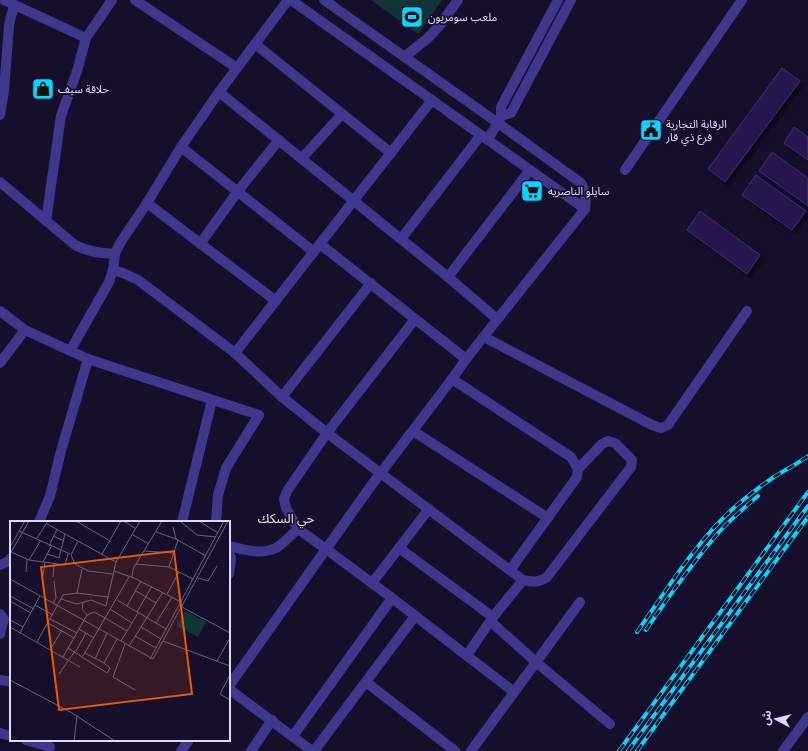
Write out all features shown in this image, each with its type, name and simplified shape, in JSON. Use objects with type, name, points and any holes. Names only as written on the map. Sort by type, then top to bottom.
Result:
[{"type":"street","points":[[4,0],[86,38]]},
{"type":"street","points":[[46,221],[61,116],[77,71],[86,38],[112,0]]},
{"type":"street","points":[[135,0],[237,68]]},
{"type":"street","points":[[70,350],[109,282],[113,270],[115,254],[122,240],[181,147],[219,92],[289,0],[585,209]]},
{"type":"street","points":[[230,686],[381,473],[466,359],[585,209],[585,191],[581,183],[500,119],[404,57],[324,0]]},
{"type":"street","points":[[404,57],[428,38],[458,0]]},
{"type":"street","points":[[500,119],[501,107],[558,0]]},
{"type":"street","points":[[401,239],[484,137],[500,119],[511,113],[571,0]]},
{"type":"street","points":[[625,170],[742,0]]},
{"type":"street","points":[[0,116],[4,91],[9,25],[14,5]]},
{"type":"street","points":[[255,44],[391,153]]},
{"type":"street","points":[[219,92],[302,158],[497,319]]},
{"type":"street","points":[[235,353],[432,100]]},
{"type":"street","points":[[302,158],[342,114]]},
{"type":"street","points":[[200,244],[238,191],[279,140]]},
{"type":"street","points":[[181,147],[238,191],[317,248],[371,283],[466,359]]},
{"type":"street","points":[[448,278],[530,170]]},
{"type":"street","points":[[0,182],[75,245],[83,249],[99,253],[115,254]]},
{"type":"street","points":[[146,203],[276,301]]},
{"type":"street","points":[[113,270],[128,274],[138,280],[235,353],[282,397],[327,433],[523,580],[532,582],[542,581],[547,577],[631,467],[632,460],[615,443],[608,441],[602,444],[578,469],[577,477],[510,570]]},
{"type":"street","points":[[282,397],[371,283]]},
{"type":"street","points":[[0,311],[25,330],[88,358],[259,415],[226,468],[218,495],[216,521]]},
{"type":"street","points":[[484,337],[652,425],[662,428],[668,424],[747,312]]},
{"type":"street","points":[[415,319],[327,433],[287,491],[284,499],[286,508],[298,530],[372,583],[514,692]]},
{"type":"street","points":[[0,363],[25,330]]},
{"type":"street","points":[[39,521],[50,496],[61,451],[88,358]]},
{"type":"street","points":[[452,379],[571,457],[578,469]]},
{"type":"street","points":[[182,521],[212,400]]},
{"type":"street","points":[[413,431],[548,518]]},
{"type":"street","points":[[372,583],[429,509]]},
{"type":"street","points":[[230,546],[261,552],[277,548],[298,530]]},
{"type":"street","points":[[399,548],[492,619],[536,662],[610,724]]},
{"type":"street","points":[[230,556],[230,566]]},
{"type":"street","points":[[0,565],[10,559]]},
{"type":"street","points":[[467,656],[492,619],[523,580]]},
{"type":"street","points":[[293,736],[392,598]]},
{"type":"street","points":[[471,751],[580,602]]},
{"type":"street","points":[[0,614],[4,619],[0,634]]},
{"type":"street","points":[[230,688],[313,751],[415,616]]},
{"type":"street","points":[[0,680],[10,682]]},
{"type":"street","points":[[366,682],[455,751]]},
{"type":"street","points":[[783,751],[808,717]]},
{"type":"street","points":[[251,751],[272,720]]},
{"type":"street","points":[[0,733],[10,736]]},
{"type":"street","points":[[29,741],[50,747]]},
{"type":"street","points":[[181,751],[188,741]]},
{"type":"green space","name":"ملعب سومريون","points":[[371,0],[442,0],[418,34]]},
{"type":"building","points":[[782,68],[800,81],[725,182],[708,169]]},
{"type":"building","points":[[794,127],[808,137],[808,160],[784,143]]},
{"type":"building","points":[[772,152],[808,178],[808,206],[759,171]]},
{"type":"building","points":[[756,175],[806,211],[792,230],[742,195]]},
{"type":"building","points":[[700,211],[760,255],[747,274],[687,230]]},
{"type":"railway","points":[[637,632],[696,549],[722,519],[760,487],[808,456]]},
{"type":"railway","points":[[619,751],[808,492]]},
{"type":"railway","points":[[646,630],[682,579],[720,531],[743,508],[758,496]]},
{"type":"railway","points":[[628,751],[808,506]]},
{"type":"railway","points":[[637,751],[808,517]]},
{"type":"place","name":"ملعب سومريون","points":[[412,17]]},
{"type":"place","name":"حلاقة سيف","points":[[43,89]]},
{"type":"place","name":"الرقابة التجارية فرع ذي قار","points":[[651,130]]},
{"type":"place","name":"سايلو الناصريه","points":[[532,191]]},
{"type":"district","name":"حي السكك","points":[[286,518]]}]
